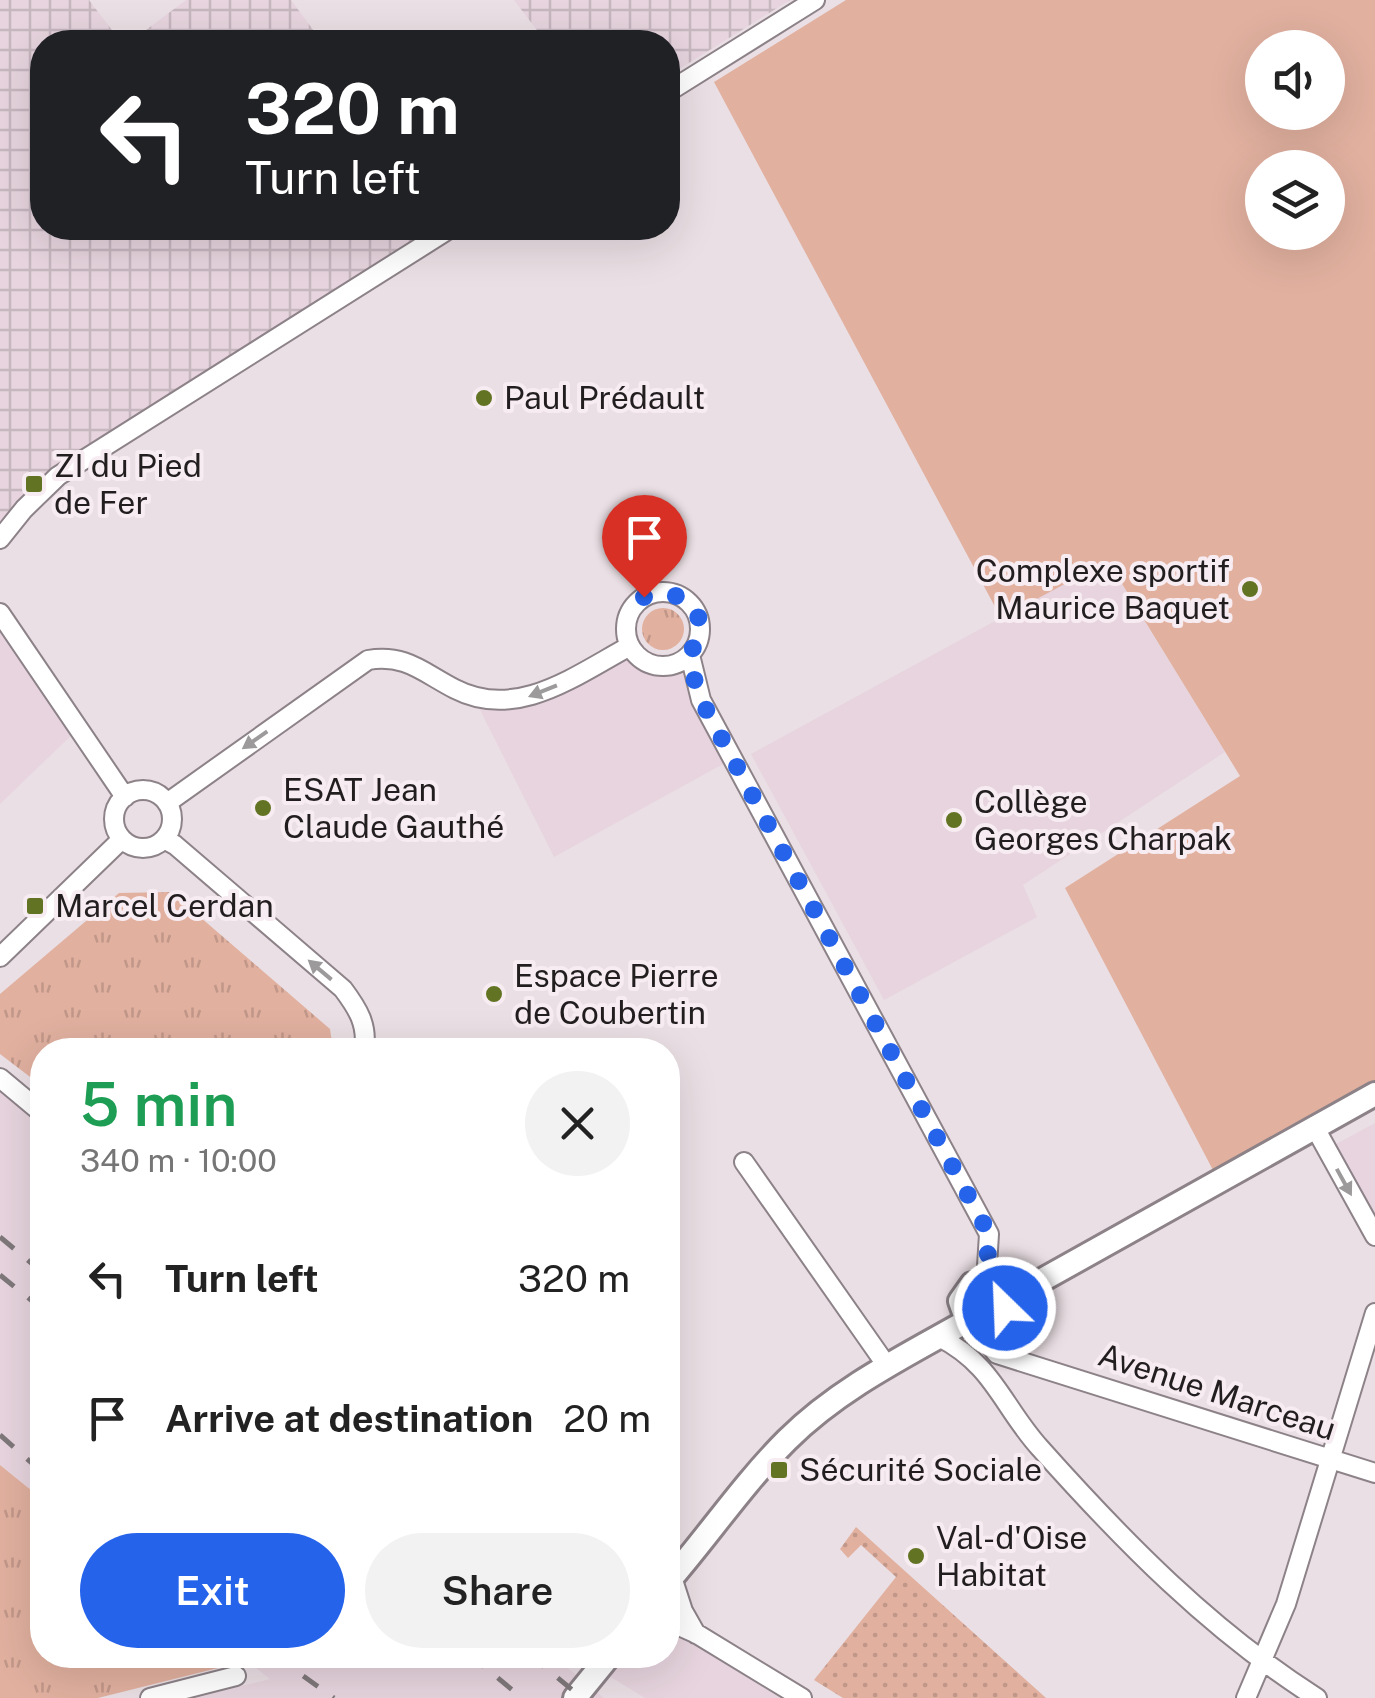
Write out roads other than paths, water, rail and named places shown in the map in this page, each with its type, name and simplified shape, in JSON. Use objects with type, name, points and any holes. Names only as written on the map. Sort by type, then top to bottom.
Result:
[{"type":"street","points":[[680,84],[815,0]]},
{"type":"street","points":[[0,539],[58,476],[433,240]]},
{"type":"street","points":[[666,592],[678,595],[695,610],[700,634],[690,655],[680,662],[658,666],[646,662],[630,646],[626,624],[636,604],[644,597],[666,592]]},
{"type":"street","points":[[0,613],[125,797]]},
{"type":"street","points":[[167,803],[368,660],[401,659],[458,691],[508,701],[540,695],[630,646]]},
{"type":"street","points":[[690,655],[701,700],[989,1234],[987,1373]]},
{"type":"street","points":[[152,791],[167,803],[172,822],[164,840],[138,848],[117,831],[115,812],[125,797],[152,791]]},
{"type":"street","points":[[0,957],[122,838]]},
{"type":"street","points":[[164,840],[176,845],[344,989],[359,1010],[366,1038]]},
{"type":"street","points":[[0,1078],[30,1103]]},
{"type":"street","points":[[680,1567],[788,1438],[834,1400],[939,1337],[988,1318],[1026,1289],[1375,1094]]},
{"type":"street","points":[[1314,1126],[1375,1236]]},
{"type":"street","points":[[744,1162],[887,1366]]},
{"type":"street","points":[[1246,1698],[1286,1604],[1375,1313]]},
{"type":"street","name":"Avenue Marceau","points":[[988,1318],[1331,1460],[1375,1473]]},
{"type":"street","points":[[939,1337],[974,1358],[1036,1444],[1141,1558],[1264,1660],[1318,1698]]},
{"type":"street","points":[[680,1604],[696,1634]]},
{"type":"street","points":[[680,1627],[802,1698]]},
{"type":"street","points":[[575,1698],[599,1668]]},
{"type":"street","points":[[150,1698],[236,1676]]},
{"type":"railway","points":[[0,1237],[30,1262]]},
{"type":"railway","points":[[0,1275],[30,1299]]},
{"type":"railway","points":[[0,1435],[30,1461]]},
{"type":"railway","points":[[292,1668],[334,1698]]},
{"type":"railway","points":[[486,1668],[522,1698]]},
{"type":"railway","points":[[546,1668],[582,1698]]},
{"type":"place","name":"Paul Prédault","points":[[484,398]]},
{"type":"place","name":"ZI du Pied de Fer","points":[[34,484]]},
{"type":"place","name":"Complexe sportif Maurice Baquet","points":[[1250,589]]},
{"type":"place","name":"ESAT Jean Claude Gauthé","points":[[263,808]]},
{"type":"place","name":"Collège Georges Charpak","points":[[954,820]]},
{"type":"place","name":"Marcel Cerdan","points":[[35,906]]},
{"type":"place","name":"Espace Pierre de Coubertin","points":[[494,994]]},
{"type":"place","name":"Sécurité Sociale","points":[[779,1470]]},
{"type":"place","name":"Val-d'Oise Habitat","points":[[916,1556]]}]
